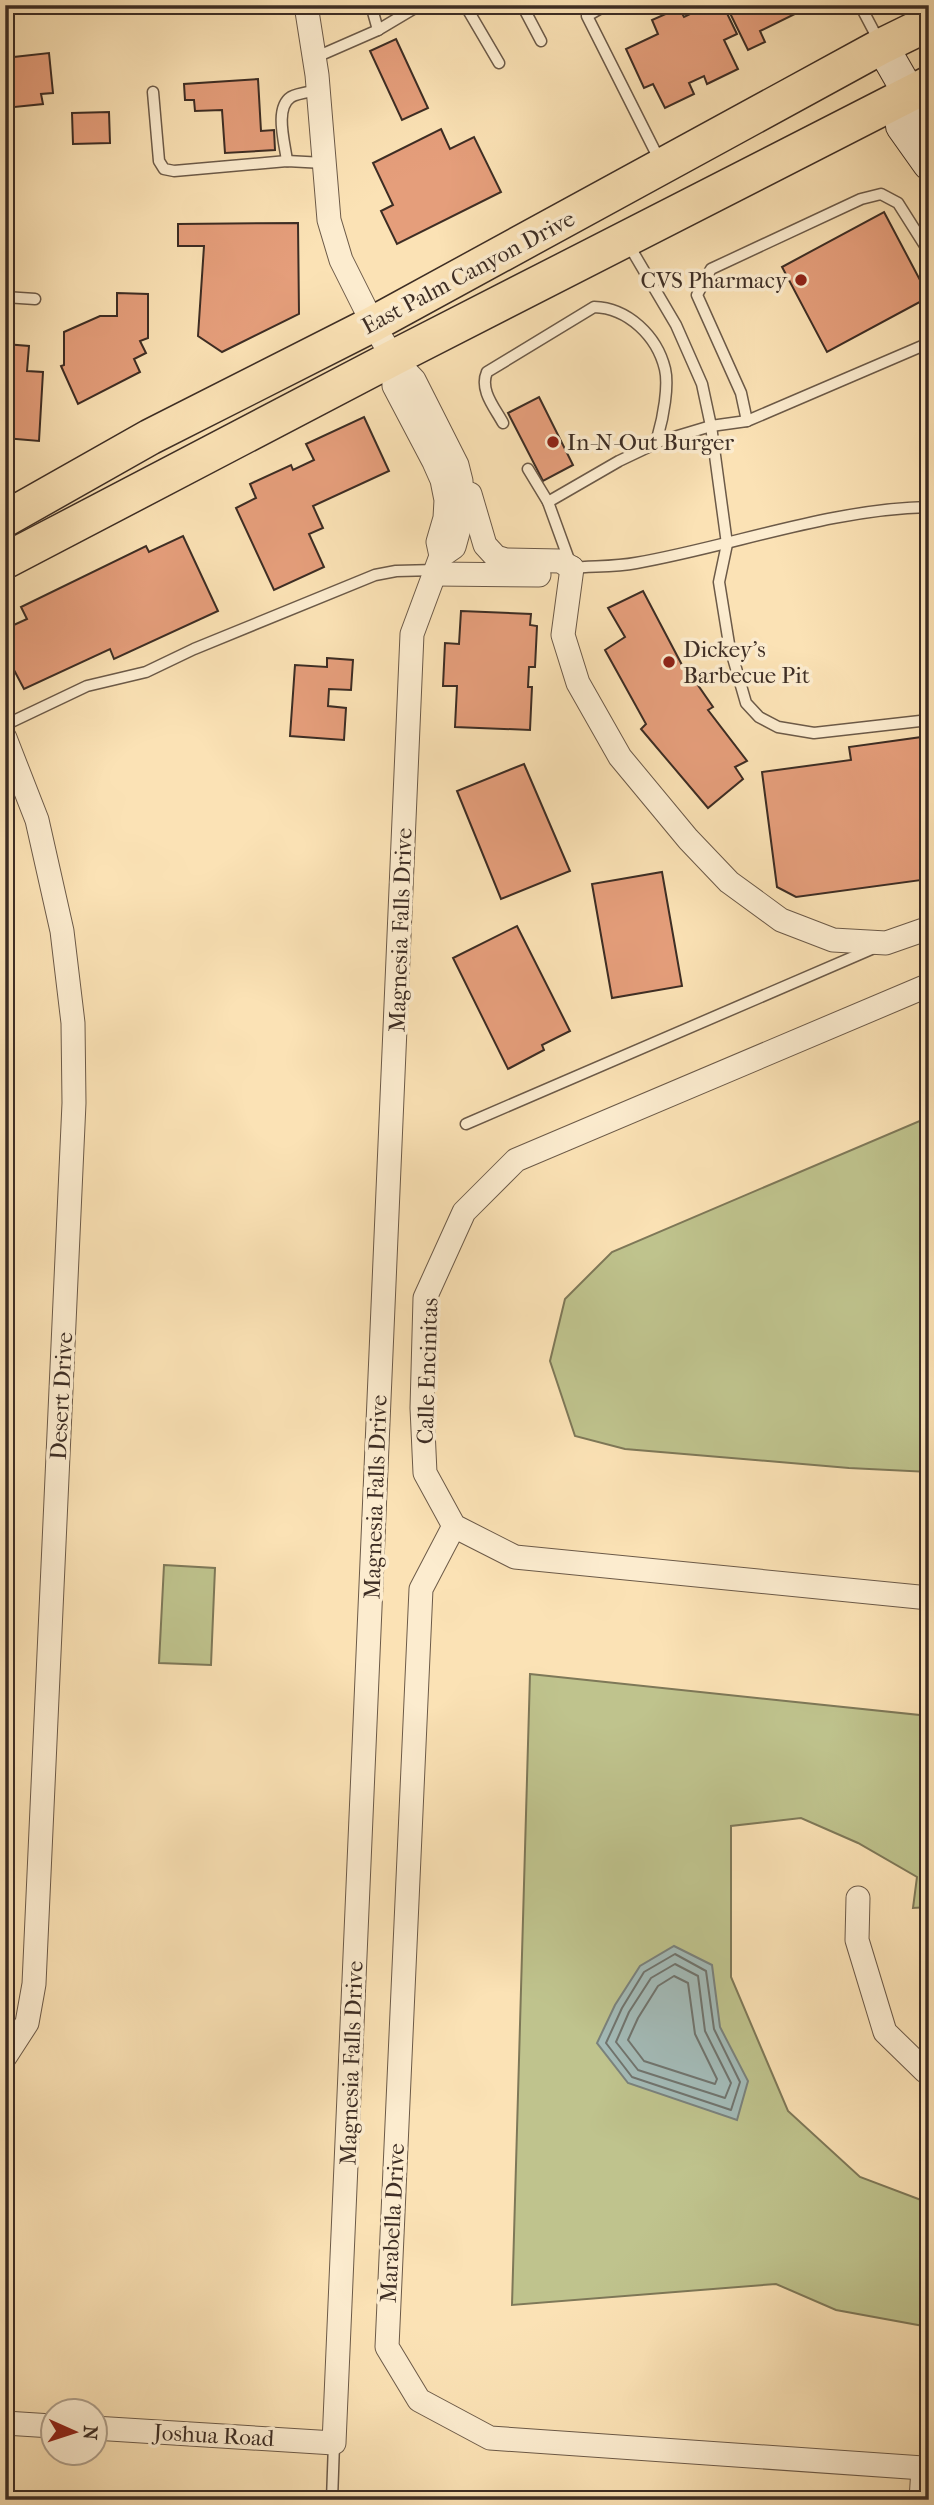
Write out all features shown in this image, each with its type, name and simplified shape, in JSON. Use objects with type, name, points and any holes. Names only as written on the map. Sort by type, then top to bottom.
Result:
[{"type":"main road","name":"East Palm Canyon Drive","points":[[5,519],[150,437],[373,324],[882,46],[929,23]]},
{"type":"main road","points":[[882,46],[923,93],[902,127],[929,164]]},
{"type":"main road","name":"East Palm Canyon Drive","points":[[5,561],[393,358],[923,93]]},
{"type":"street","name":"Magnesia Falls Drive","points":[[306,5],[318,90],[329,220],[341,260],[393,358],[414,380],[457,465],[460,477],[464,500],[462,518],[454,547],[437,567]]},
{"type":"street","name":"Magnesia Falls Drive","points":[[334,2442],[412,634],[437,567],[438,542],[445,518],[446,500],[442,480],[394,386],[393,358]]},
{"type":"street","points":[[460,477],[471,497],[489,551],[506,560],[560,561],[572,568]]},
{"type":"street","points":[[437,567],[561,575],[572,568]]},
{"type":"street","points":[[572,568],[563,635],[578,683],[620,757],[729,882],[781,920],[833,940],[886,943],[929,928]]},
{"type":"street","name":"Desert Drive","points":[[5,2057],[27,2023],[34,1984],[74,1103],[74,1023],[62,931],[37,820],[8,753]]},
{"type":"street","name":"Calle Encinitas","points":[[454,1526],[425,1473],[423,1339],[425,1298],[464,1212],[516,1160],[929,985]]},
{"type":"street","points":[[454,1526],[515,1557],[929,1598]]},
{"type":"street","name":"Marabella Drive","points":[[454,1526],[421,1588],[387,2347],[419,2400],[490,2438],[926,2469]]},
{"type":"street","points":[[858,1898],[856,1940],[885,2032],[925,2071],[929,2071]]},
{"type":"street","points":[[5,2423],[38,2425]]},
{"type":"street","name":"Joshua Road","points":[[108,2429],[334,2442]]},
{"type":"street","points":[[921,2500],[926,2469]]},
{"type":"lane","points":[[371,5],[378,30]]},
{"type":"lane","points":[[314,58],[378,30],[420,5]]},
{"type":"lane","points":[[465,5],[499,63]]},
{"type":"lane","points":[[522,5],[541,41]]},
{"type":"lane","points":[[606,5],[584,10],[663,166]]},
{"type":"lane","points":[[860,5],[882,46]]},
{"type":"lane","points":[[287,161],[282,115],[284,103],[292,96],[318,90]]},
{"type":"lane","points":[[153,92],[159,161],[164,169],[174,171],[287,161],[324,163]]},
{"type":"lane","points":[[747,421],[741,393],[697,295],[710,269],[861,199],[881,194],[898,204],[929,252]]},
{"type":"lane","points":[[625,240],[676,326],[702,384],[711,426],[727,544],[719,582],[729,645],[746,703],[760,717],[778,727],[814,733],[929,720]]},
{"type":"lane","points":[[5,298],[35,299]]},
{"type":"lane","points":[[503,423],[485,391],[484,379],[487,372],[594,307],[607,307],[624,313],[635,321],[652,341],[665,369],[665,412],[658,435]]},
{"type":"lane","points":[[548,502],[619,460],[662,441],[711,426],[747,421],[929,343]]},
{"type":"lane","points":[[528,469],[548,502],[572,568],[633,564],[825,520],[899,508],[929,507]]},
{"type":"lane","points":[[5,726],[87,686],[146,672],[194,649],[375,575],[437,567]]},
{"type":"lane","points":[[466,1124],[886,943]]},
{"type":"lane","points":[[332,2500],[334,2442]]},
{"type":"green space","points":[[929,1117],[929,1472],[625,1449],[575,1436],[550,1361],[565,1299],[612,1252]]},
{"type":"green space","points":[[164,1565],[215,1568],[211,1665],[159,1663]]},
{"type":"green space","points":[[530,1674],[929,1716],[929,1907],[913,1908],[917,1877],[858,1843],[801,1818],[731,1826],[731,1977],[788,2111],[860,2177],[929,2203],[929,2327],[836,2310],[776,2284],[512,2305]]},
{"type":"water","points":[[674,1946],[712,1965],[720,2027],[748,2081],[737,2120],[628,2083],[597,2043],[615,2005],[640,1966]]},
{"type":"building","points":[[709,5],[723,5],[737,34],[724,40],[738,69],[707,84],[704,76],[689,83],[694,94],[665,108],[653,84],[644,88],[626,49],[658,34],[652,20],[679,8],[684,17]]},
{"type":"building","points":[[726,5],[803,5],[805,9],[760,31],[765,42],[748,50]]},
{"type":"building","points":[[396,39],[428,108],[402,120],[370,51]]},
{"type":"building","points":[[49,53],[53,93],[41,94],[43,104],[5,108],[5,58]]},
{"type":"building","points":[[258,79],[261,131],[274,130],[275,150],[225,153],[222,110],[195,111],[194,100],[185,100],[184,84]]},
{"type":"building","points":[[109,112],[110,143],[73,144],[72,113]]},
{"type":"building","points":[[441,129],[450,149],[474,137],[501,192],[397,244],[381,211],[393,205],[373,163]]},
{"type":"building","points":[[884,212],[929,297],[827,352],[782,267]]},
{"type":"building","points":[[298,223],[299,314],[222,352],[198,336],[204,246],[178,246],[178,224]]},
{"type":"building","points":[[117,293],[148,294],[148,338],[140,341],[146,353],[134,359],[140,372],[78,404],[61,366],[64,365],[64,332],[100,316],[117,316]]},
{"type":"building","points":[[5,344],[29,346],[27,371],[43,372],[39,441],[5,438]]},
{"type":"building","points":[[539,397],[573,465],[543,481],[508,413]]},
{"type":"building","points":[[364,417],[389,471],[313,506],[323,528],[309,534],[324,567],[274,590],[236,508],[256,498],[250,484],[291,465],[293,470],[314,460],[306,444]]},
{"type":"building","points":[[183,536],[218,611],[114,659],[110,649],[24,689],[5,653],[5,629],[27,619],[21,607],[146,546],[149,552]]},
{"type":"building","points":[[643,591],[691,682],[695,681],[713,707],[708,710],[747,761],[735,767],[743,779],[708,808],[641,729],[646,724],[605,650],[625,637],[608,608]]},
{"type":"building","points":[[461,611],[531,614],[530,625],[537,626],[535,667],[529,667],[528,687],[532,687],[530,730],[455,727],[457,686],[443,686],[445,643],[459,644]]},
{"type":"building","points":[[327,658],[353,660],[351,690],[329,689],[328,706],[346,708],[344,740],[290,736],[295,665],[327,667]]},
{"type":"building","points":[[929,736],[929,879],[796,897],[777,887],[762,772],[851,760],[849,747]]},
{"type":"building","points":[[524,764],[570,871],[501,899],[457,791]]},
{"type":"building","points":[[662,872],[682,986],[612,998],[592,884]]},
{"type":"building","points":[[517,926],[570,1031],[542,1045],[544,1050],[508,1069],[453,958]]},
{"type":"place","name":"CVS Pharmacy","points":[[801,280]]},
{"type":"place","name":"In-N-Out Burger","points":[[553,442]]},
{"type":"place","name":"Dickey's Barbecue Pit","points":[[669,662]]}]
